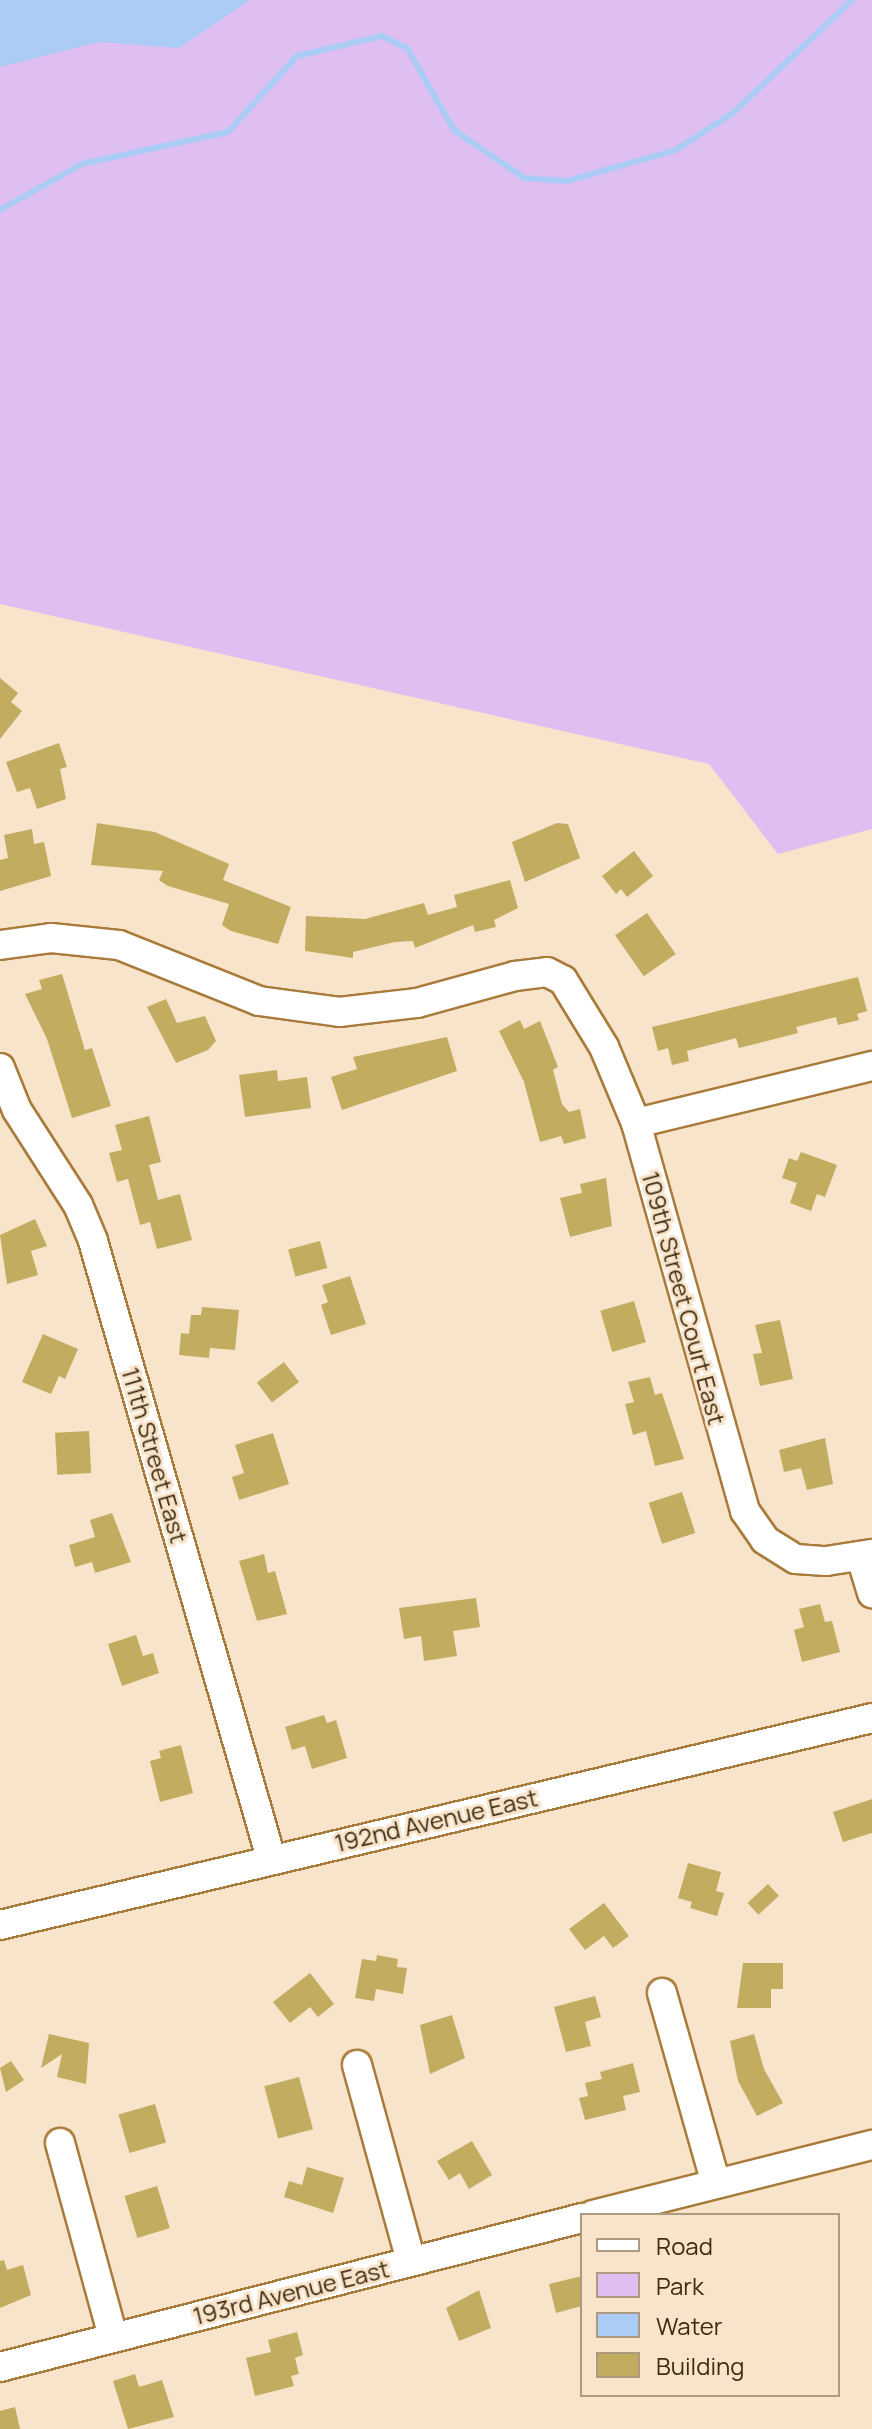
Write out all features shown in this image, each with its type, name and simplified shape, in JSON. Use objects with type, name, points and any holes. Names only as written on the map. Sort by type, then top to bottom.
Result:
[{"type":"street","name":"109th Street Court East","points":[[0,945],[51,938],[119,945],[259,1001],[339,1012],[417,1003],[547,972],[563,980],[579,1004],[636,1123],[745,1511],[765,1540],[796,1559],[867,1555]]},
{"type":"street","points":[[636,1123],[872,1066]]},
{"type":"street","name":"111th Street East","points":[[0,1068],[17,1110],[78,1205],[93,1241],[271,1858]]},
{"type":"street","points":[[867,1555],[872,1593]]},
{"type":"street","name":"192nd Avenue East","points":[[0,1925],[271,1858],[872,1718]]},
{"type":"street","points":[[662,1993],[716,2184]]},
{"type":"street","points":[[357,2065],[411,2261]]},
{"type":"street","points":[[60,2143],[113,2337]]},
{"type":"street","points":[[601,2213],[872,2145]]},
{"type":"street","name":"193rd Avenue East","points":[[0,2367],[580,2219]]},
{"type":"green space","points":[[0,0],[872,0],[872,829],[778,854],[709,764],[0,604]]},
{"type":"water","points":[[0,0],[250,0],[179,48],[99,42],[0,67]]},
{"type":"building","points":[[0,678],[18,693],[11,702],[22,711],[0,739]]},
{"type":"building","points":[[59,743],[67,767],[60,769],[66,799],[37,809],[30,788],[17,792],[6,762]]},
{"type":"building","points":[[97,823],[155,832],[229,864],[223,880],[291,907],[278,944],[231,931],[222,925],[229,904],[168,886],[159,880],[163,871],[91,865]]},
{"type":"building","points":[[557,823],[568,824],[580,858],[525,882],[512,842]]},
{"type":"building","points":[[32,829],[34,844],[44,842],[51,876],[0,891],[0,860],[8,858],[4,835]]},
{"type":"building","points":[[634,851],[653,876],[627,897],[621,889],[616,894],[602,876]]},
{"type":"building","points":[[510,880],[518,908],[494,920],[496,927],[475,932],[473,925],[415,948],[413,941],[395,942],[353,952],[353,958],[305,951],[306,916],[365,919],[424,903],[428,915],[457,907],[454,895]]},
{"type":"building","points":[[647,913],[676,954],[644,976],[615,935]]},
{"type":"building","points":[[62,974],[85,1050],[92,1048],[111,1106],[72,1118],[47,1039],[25,994],[42,989],[39,980]]},
{"type":"building","points":[[858,977],[867,1011],[857,1014],[859,1020],[838,1025],[836,1017],[796,1027],[798,1033],[739,1048],[736,1038],[687,1051],[689,1061],[672,1065],[668,1048],[658,1051],[652,1027]]},
{"type":"building","points":[[166,999],[177,1023],[205,1016],[216,1041],[208,1050],[176,1063],[147,1007]]},
{"type":"building","points":[[520,1020],[524,1029],[540,1021],[558,1067],[553,1070],[562,1104],[569,1112],[580,1109],[586,1138],[564,1144],[561,1136],[540,1142],[524,1082],[499,1031]]},
{"type":"building","points":[[447,1037],[457,1071],[342,1110],[331,1077],[357,1069],[353,1057]]},
{"type":"building","points":[[277,1070],[278,1081],[307,1077],[311,1108],[245,1117],[239,1075]]},
{"type":"building","points":[[149,1116],[161,1162],[149,1165],[158,1200],[180,1194],[192,1240],[157,1249],[150,1222],[140,1225],[128,1179],[117,1182],[109,1153],[122,1150],[115,1125]]},
{"type":"building","points":[[801,1152],[837,1165],[825,1197],[817,1194],[811,1211],[790,1203],[797,1183],[782,1178],[789,1158],[797,1161]]},
{"type":"building","points":[[606,1178],[612,1226],[570,1237],[560,1198],[582,1193],[580,1184]]},
{"type":"building","points":[[35,1219],[47,1246],[31,1251],[38,1275],[7,1284],[0,1235]]},
{"type":"building","points":[[320,1241],[327,1268],[295,1277],[288,1250]]},
{"type":"building","points":[[350,1276],[366,1324],[331,1335],[321,1305],[328,1302],[322,1285]]},
{"type":"building","points":[[634,1301],[646,1342],[612,1352],[600,1311]]},
{"type":"building","points":[[202,1307],[239,1310],[235,1350],[210,1348],[209,1358],[179,1355],[181,1333],[189,1334],[191,1315],[201,1315]]},
{"type":"building","points":[[780,1320],[793,1379],[760,1386],[753,1354],[762,1353],[755,1325]]},
{"type":"building","points":[[43,1334],[78,1349],[65,1379],[59,1376],[51,1394],[22,1382]]},
{"type":"building","points":[[284,1362],[299,1382],[272,1402],[257,1382]]},
{"type":"building","points":[[650,1377],[655,1395],[662,1393],[684,1459],[655,1466],[646,1431],[633,1435],[625,1404],[634,1402],[628,1382]]},
{"type":"building","points":[[89,1431],[91,1473],[57,1475],[55,1433]]},
{"type":"building","points":[[273,1433],[289,1484],[239,1500],[232,1477],[244,1473],[235,1445]]},
{"type":"building","points":[[825,1438],[833,1484],[807,1490],[801,1468],[784,1472],[779,1450]]},
{"type":"building","points":[[682,1492],[695,1533],[662,1544],[649,1503]]},
{"type":"building","points":[[112,1513],[131,1562],[95,1573],[92,1562],[75,1567],[69,1545],[95,1537],[90,1520]]},
{"type":"building","points":[[264,1554],[268,1573],[275,1571],[287,1614],[257,1621],[239,1561]]},
{"type":"building","points":[[476,1598],[480,1627],[453,1631],[457,1656],[424,1661],[421,1636],[404,1639],[399,1608]]},
{"type":"building","points":[[820,1604],[825,1622],[832,1621],[840,1652],[802,1662],[794,1630],[804,1627],[799,1609]]},
{"type":"building","points":[[136,1635],[143,1656],[153,1653],[159,1673],[122,1686],[108,1644]]},
{"type":"building","points":[[324,1715],[327,1723],[336,1720],[347,1758],[312,1769],[305,1746],[292,1750],[285,1727]]},
{"type":"building","points":[[181,1745],[193,1793],[160,1802],[150,1761],[161,1758],[159,1751]]},
{"type":"building","points":[[872,1799],[872,1833],[843,1842],[833,1812]]},
{"type":"building","points":[[688,1863],[721,1872],[716,1891],[724,1893],[717,1916],[690,1908],[692,1902],[678,1898]]},
{"type":"building","points":[[768,1884],[779,1896],[758,1915],[748,1903]]},
{"type":"building","points":[[604,1903],[629,1936],[613,1948],[604,1936],[585,1950],[569,1929]]},
{"type":"building","points":[[377,1955],[398,1959],[397,1967],[407,1968],[403,1994],[376,1989],[374,2001],[355,1998],[362,1959],[376,1961]]},
{"type":"building","points":[[743,1963],[783,1963],[783,1989],[771,1989],[771,2008],[737,2008]]},
{"type":"building","points":[[310,1973],[334,2004],[318,2017],[310,2007],[290,2023],[273,2002]]},
{"type":"building","points":[[595,1996],[601,2017],[585,2022],[591,2046],[566,2052],[554,2007]]},
{"type":"building","points":[[452,2015],[465,2058],[430,2074],[420,2025]]},
{"type":"building","points":[[49,2034],[89,2043],[86,2084],[57,2077],[62,2054],[41,2068]]},
{"type":"building","points":[[754,2034],[764,2069],[783,2103],[757,2116],[738,2081],[730,2041]]},
{"type":"building","points":[[11,2061],[24,2080],[6,2092],[0,2068]]},
{"type":"building","points":[[633,2063],[640,2092],[623,2096],[626,2110],[585,2120],[579,2098],[588,2096],[585,2083],[602,2079],[600,2072]]},
{"type":"building","points":[[299,2077],[313,2129],[278,2138],[264,2086]]},
{"type":"building","points":[[155,2104],[166,2142],[129,2153],[118,2114]]},
{"type":"building","points":[[472,2141],[492,2175],[469,2189],[460,2173],[449,2180],[437,2161]]},
{"type":"building","points":[[307,2167],[344,2178],[333,2213],[284,2197],[289,2181],[302,2185]]},
{"type":"building","points":[[157,2186],[170,2228],[137,2238],[124,2196]]},
{"type":"building","points":[[4,2260],[7,2270],[23,2265],[31,2295],[0,2308],[0,2261]]},
{"type":"building","points":[[580,2276],[580,2307],[556,2313],[549,2284]]},
{"type":"building","points":[[479,2290],[491,2328],[459,2341],[446,2308]]},
{"type":"building","points":[[297,2332],[303,2355],[295,2358],[299,2374],[291,2376],[294,2386],[255,2396],[246,2358],[271,2352],[268,2340]]},
{"type":"building","points":[[135,2374],[139,2387],[162,2380],[174,2417],[128,2429],[113,2381]]},
{"type":"building","points":[[15,2407],[20,2429],[0,2429],[0,2411]]},
{"type":"waterway","points":[[0,210],[82,164],[228,132],[297,56],[382,36],[407,48],[454,130],[524,178],[567,181],[676,150],[733,113],[852,0]]}]
